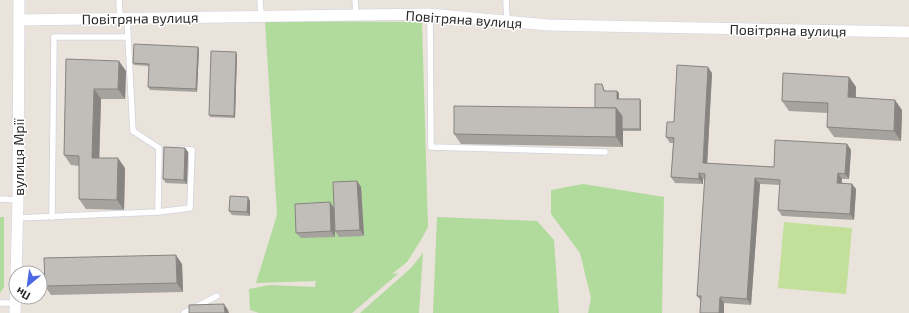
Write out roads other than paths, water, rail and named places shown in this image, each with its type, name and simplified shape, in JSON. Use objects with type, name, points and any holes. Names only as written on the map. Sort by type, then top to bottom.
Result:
[{"type":"street","name":"вулиця Мрії","points":[[15,308],[18,218],[19,0]]},
{"type":"street","name":"Повітряна вулиця","points":[[19,20],[430,14],[548,25],[909,32]]},
{"type":"lane","points":[[118,0],[128,37],[133,131],[159,148],[166,149]]},
{"type":"lane","points":[[260,0],[261,16]]},
{"type":"lane","points":[[355,0],[356,15]]},
{"type":"lane","points":[[506,0],[507,21]]},
{"type":"lane","points":[[430,14],[432,147],[605,152]]},
{"type":"lane","points":[[52,217],[54,37],[128,37]]},
{"type":"lane","points":[[158,212],[159,148]]},
{"type":"lane","points":[[18,218],[158,212],[190,208],[192,150],[172,149]]},
{"type":"lane","points":[[0,199],[18,200]]},
{"type":"lane","points":[[184,313],[217,296]]},
{"type":"lane","points":[[0,303],[15,308]]}]
